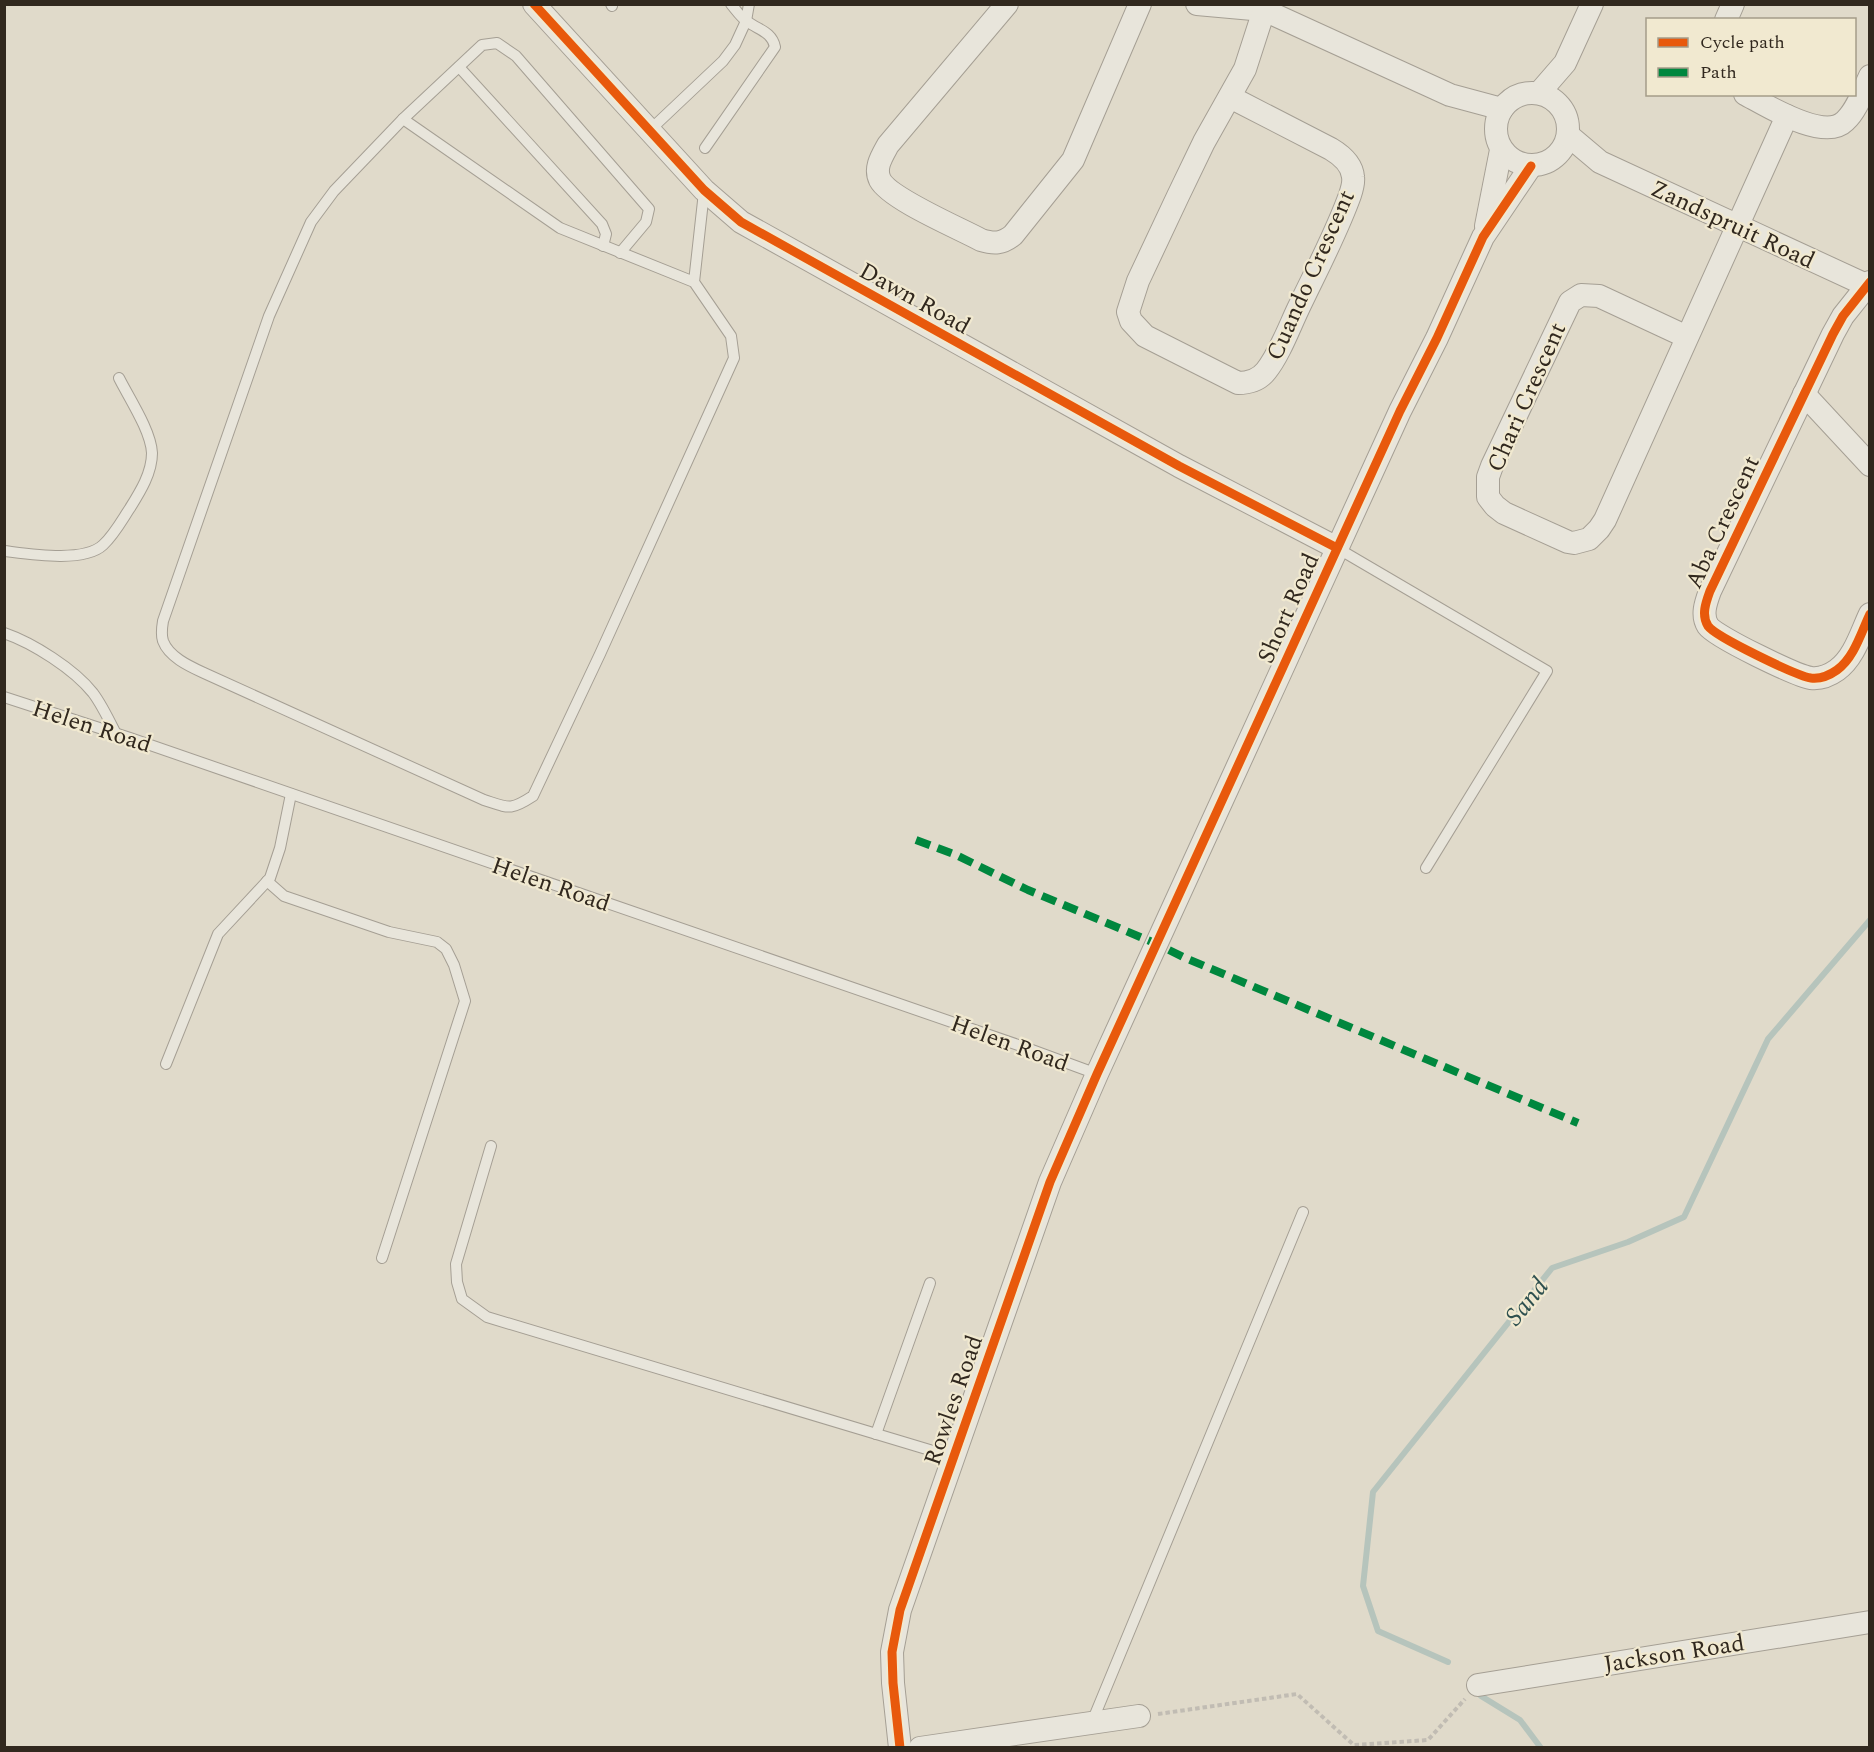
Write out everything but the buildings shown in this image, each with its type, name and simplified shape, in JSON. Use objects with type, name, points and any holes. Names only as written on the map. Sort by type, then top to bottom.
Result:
[{"type":"street","name":"Dawn Road","points":[[534,4],[704,190],[731,215],[763,236],[1197,476],[1337,548]]},
{"type":"street","points":[[1007,4],[888,145],[879,160],[878,172],[883,184],[897,196],[991,243],[1000,243],[1013,235],[1073,160],[1140,4]]},
{"type":"street","points":[[1197,4],[1265,7],[1450,95],[1499,129],[1518,163],[1531,166],[1544,164],[1556,157],[1568,135],[1565,113],[1549,98],[1518,95],[1499,129]]},
{"type":"street","points":[[1549,98],[1592,4]]},
{"type":"street","points":[[1727,18],[1733,4]]},
{"type":"street","name":"Cuando Crescent","points":[[1230,97],[1331,148],[1343,158],[1353,176],[1351,194],[1338,224],[1267,370],[1260,377],[1245,383],[1238,383],[1146,336],[1131,321],[1128,312],[1138,281],[1204,142],[1245,69],[1265,7]]},
{"type":"street","points":[[1749,96],[1787,116],[1826,129],[1842,124],[1854,109],[1869,76]]},
{"type":"street","name":"Chari Crescent","points":[[1687,337],[1599,296],[1581,295],[1570,302],[1558,323],[1492,466],[1487,488],[1490,501],[1504,513],[1568,542],[1574,543],[1589,539],[1599,529],[1605,520],[1787,116]]},
{"type":"street","name":"Short Road","points":[[1483,237],[1499,129]]},
{"type":"street","name":"Zandspruit Road","points":[[1568,135],[1600,162],[1868,284]]},
{"type":"street","name":"Zandspruit Road","points":[[1556,157],[1600,162]]},
{"type":"street","name":"Short Road","points":[[1097,1074],[1337,548],[1483,237],[1531,166]]},
{"type":"street","name":"Aba Crescent","points":[[1868,284],[1843,316],[1833,334],[1710,591],[1704,608],[1710,628],[1721,637],[1812,678],[1825,676],[1837,670],[1845,662],[1855,648],[1869,614]]},
{"type":"street","points":[[1804,394],[1869,465]]},
{"type":"street","name":"Rowles Road","points":[[900,1748],[893,1683],[894,1636],[900,1610],[1050,1182],[1097,1074]]},
{"type":"street","name":"Jackson Road","points":[[1478,1685],[1869,1622]]},
{"type":"street","points":[[920,1748],[1139,1716]]},
{"type":"lane","points":[[705,148],[775,47],[774,39],[746,21],[731,4]]},
{"type":"lane","points":[[650,130],[723,61],[735,45],[746,21],[749,4]]},
{"type":"lane","points":[[404,119],[560,228],[694,282],[731,336],[734,358],[533,796],[520,805],[510,808],[484,800],[185,664],[169,651],[162,639],[162,621],[269,316],[310,222],[334,191],[404,119],[482,45],[497,43],[516,56],[650,209],[646,222],[620,252]]},
{"type":"lane","points":[[459,67],[602,224],[606,234],[603,246]]},
{"type":"lane","points":[[694,282],[704,190]]},
{"type":"lane","points":[[4,551],[44,556],[72,555],[93,551],[101,547],[111,536],[140,493],[149,472],[152,453],[148,437],[119,378]]},
{"type":"lane","points":[[1337,548],[1547,671],[1426,868]]},
{"type":"lane","points":[[4,633],[43,651],[86,684],[96,697],[116,734]]},
{"type":"lane","name":"Helen Road","points":[[4,697],[291,794],[1097,1074]]},
{"type":"lane","points":[[166,1064],[218,934],[267,881],[280,848],[291,794]]},
{"type":"lane","points":[[267,881],[284,896],[388,932],[436,942],[446,949],[454,965],[465,1001],[382,1258]]},
{"type":"lane","points":[[491,1146],[456,1264],[457,1282],[462,1299],[487,1317],[954,1457]]},
{"type":"lane","points":[[1091,1723],[1303,1212]]},
{"type":"lane","points":[[876,1434],[930,1283]]},
{"type":"path","points":[[1139,1716],[1297,1694],[1354,1745],[1428,1740],[1478,1685]]},
{"type":"waterway","name":"Sand","points":[[1448,1662],[1378,1631],[1363,1586],[1373,1492],[1552,1268],[1628,1242],[1684,1217],[1768,1039],[1870,920]]},
{"type":"waterway","name":"Sand","points":[[1481,1696],[1520,1720],[1541,1748]]},
{"type":"marked path","points":[[916,840],[956,855],[1028,890],[1183,957],[1578,1123]]},
{"type":"cycle path","points":[[534,4],[704,190],[741,222],[1179,466],[1337,548]]},
{"type":"cycle path","points":[[900,1748],[892,1652],[900,1610],[1050,1182],[1097,1074],[1400,411],[1437,338],[1483,237],[1531,166]]},
{"type":"cycle path","points":[[1870,282],[1843,316],[1833,334],[1710,591],[1705,613],[1708,626],[1740,647],[1774,664],[1811,678],[1828,675],[1843,665],[1856,645],[1870,614]]}]
